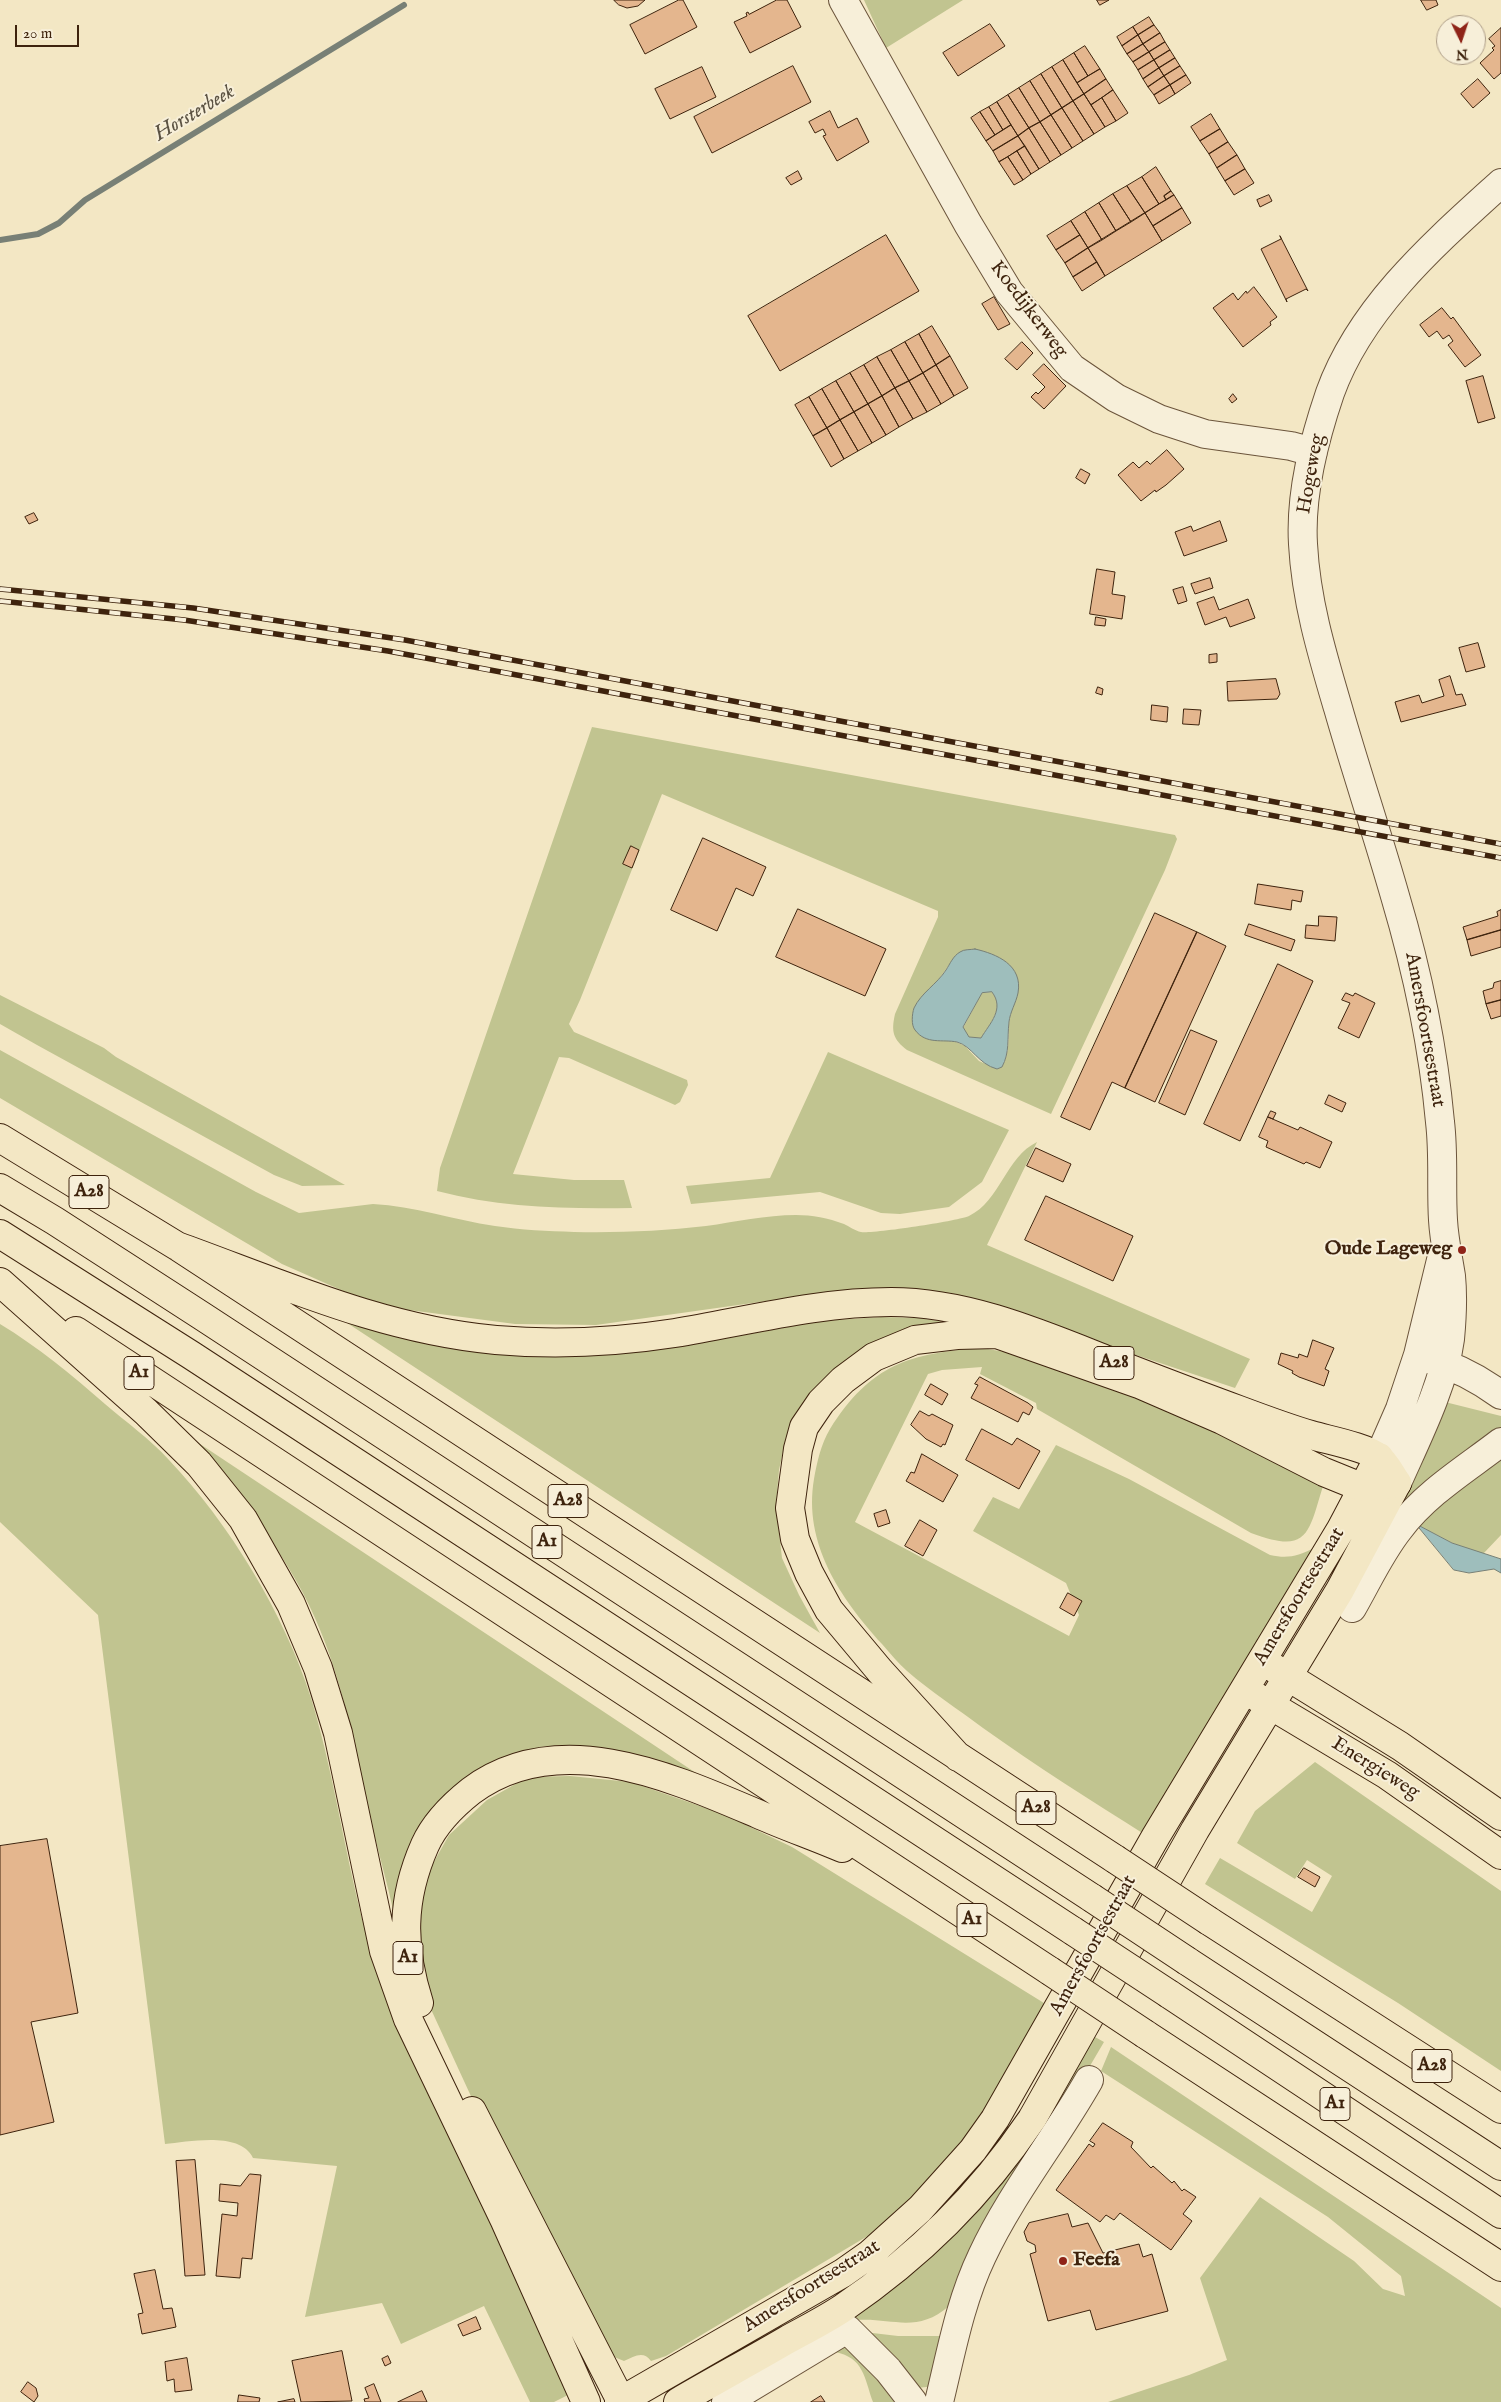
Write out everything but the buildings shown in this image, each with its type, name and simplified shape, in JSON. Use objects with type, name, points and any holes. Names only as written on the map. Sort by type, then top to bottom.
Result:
[{"type":"main road","name":"A28","points":[[0,1138],[178,1246],[1501,2110]]},
{"type":"main road","name":"A1","points":[[0,1188],[56,1221],[202,1316],[1501,2166]]},
{"type":"main road","name":"A1","points":[[0,1234],[207,1366],[1073,1931],[1501,2214]]},
{"type":"main road","name":"A28","points":[[178,1246],[342,1307],[432,1331],[499,1340],[576,1342],[619,1340],[673,1333],[786,1312],[847,1304],[892,1302],[925,1304],[1023,1327],[1264,1420],[1344,1444],[1379,1457]]},
{"type":"main road","name":"A1","points":[[0,1282],[1501,2267]]},
{"type":"main road","name":"A1","points":[[0,1282],[146,1412],[199,1464],[243,1519],[291,1604],[318,1668],[338,1733],[384,1951],[408,2019],[505,2222],[586,2402]]},
{"type":"main road","name":"A28","points":[[958,1757],[880,1671],[829,1610],[809,1572],[795,1539],[790,1508],[798,1448],[804,1427],[821,1402],[843,1380],[874,1357],[915,1340],[957,1335],[996,1334],[1139,1384],[1222,1420],[1324,1472],[1364,1487],[1397,1483]]},
{"type":"main road","points":[[1379,1457],[1397,1483]]},
{"type":"main road","name":"Amersfoortsestraat","points":[[620,2402],[842,2273],[894,2235],[943,2186],[995,2119],[1156,1836],[1364,1487],[1379,1457]]},
{"type":"main road","name":"Amersfoortsestraat","points":[[678,2402],[841,2309],[872,2288],[936,2235],[979,2189],[1013,2147],[1032,2119],[1195,1830],[1340,1590],[1397,1483]]},
{"type":"main road","name":"Energieweg","points":[[1262,1660],[1400,1746],[1501,1816]]},
{"type":"main road","name":"Energieweg","points":[[1244,1690],[1387,1775],[1501,1855]]},
{"type":"main road","name":"A1","points":[[620,2402],[422,2012],[412,1981],[405,1936],[406,1910],[414,1873],[430,1835],[461,1799],[482,1783],[509,1771],[537,1764],[566,1761],[597,1761],[638,1768],[675,1781],[895,1868]]},
{"type":"street","name":"Koedijkerweg","points":[[843,0],[968,224],[1005,285],[1072,368],[1116,398],[1159,419],[1205,434],[1292,446],[1313,452]]},
{"type":"street","name":"Hogeweg","points":[[1371,820],[1317,637],[1307,591],[1303,541],[1305,490],[1313,452],[1331,391],[1354,346],[1386,297],[1452,228],[1501,183]]},
{"type":"street","name":"Amersfoortsestraat","points":[[1371,820],[1395,894],[1424,1008],[1441,1126],[1445,1244],[1451,1278],[1450,1341],[1423,1423],[1397,1483]]},
{"type":"street","name":"Amersfoortsestraat","points":[[1379,1457],[1400,1409],[1418,1355],[1445,1244]]},
{"type":"street","points":[[1418,1355],[1444,1363],[1488,1385],[1501,1395]]},
{"type":"street","points":[[1352,1608],[1390,1543],[1404,1523],[1430,1496],[1501,1442]]},
{"type":"street","points":[[939,2402],[956,2330],[971,2280],[992,2235],[1089,2080]]},
{"type":"street","points":[[726,2402],[847,2329],[888,2370],[913,2402]]},
{"type":"green space","points":[[864,0],[963,0],[886,48]]},
{"type":"green space","points":[[592,727],[1175,835],[1177,839],[1165,870],[1051,1114],[907,1050],[896,1039],[893,1030],[895,1014],[938,917],[938,911],[662,794],[569,1024],[574,1032],[687,1080],[688,1085],[680,1102],[675,1105],[569,1058],[559,1057],[513,1174],[574,1180],[624,1180],[632,1208],[534,1206],[461,1197],[437,1191],[440,1168]],"holes":[[[954,958],[1018,980],[1010,1018],[1006,1056],[1002,1067],[997,1069],[979,1061],[965,1046],[956,1042],[922,996],[934,986]]]},
{"type":"green space","points":[[992,992],[997,1004],[995,1016],[981,1038],[969,1037],[963,1028],[982,993]]},
{"type":"green space","points":[[0,995],[104,1048],[116,1057],[345,1185],[302,1186],[274,1175],[37,1045],[0,1024]]},
{"type":"green space","points":[[0,1050],[256,1192],[299,1213],[373,1204],[404,1207],[505,1227],[544,1231],[591,1232],[673,1229],[773,1216],[802,1215],[832,1220],[861,1232],[881,1231],[933,1224],[969,1216],[980,1209],[988,1200],[1026,1149],[1037,1142],[987,1245],[1250,1359],[1235,1388],[1007,1312],[926,1291],[883,1288],[852,1289],[596,1325],[515,1324],[394,1308],[359,1298],[282,1264],[0,1098]]},
{"type":"green space","points":[[828,1052],[1009,1130],[982,1182],[949,1207],[900,1214],[881,1213],[820,1192],[691,1204],[686,1186],[770,1178]]},
{"type":"green space","points":[[335,1315],[625,1351],[738,1336],[821,1321],[881,1317],[920,1318],[950,1323],[868,1347],[850,1357],[822,1381],[794,1420],[786,1437],[779,1470],[776,1505],[782,1558],[799,1595],[820,1633]]},
{"type":"green space","points":[[0,1324],[28,1342],[80,1382],[162,1452],[213,1512],[253,1572],[270,1603],[300,1667],[311,1698],[328,1765],[357,1899],[376,1966],[489,2214],[568,2395],[554,2402],[530,2402],[484,2306],[401,2344],[382,2303],[305,2317],[337,2166],[253,2158],[237,2144],[226,2141],[200,2140],[165,2144],[98,1615],[0,1522]]},
{"type":"green space","points":[[982,1348],[1011,1353],[1171,1407],[1324,1483],[1314,1515],[1304,1535],[1296,1540],[1285,1542],[1270,1539],[1251,1533],[1037,1409],[1036,1403],[980,1374],[982,1367],[942,1370],[928,1374],[855,1522],[1069,1636],[1079,1615],[1066,1583],[973,1531],[993,1497],[1019,1509],[1056,1445],[1129,1479],[1270,1555],[1293,1556],[1314,1548],[1147,1836],[1003,1742],[907,1671],[852,1608],[828,1568],[820,1547],[814,1525],[812,1503],[814,1479],[824,1441],[845,1407],[877,1376],[894,1366],[934,1354]]},
{"type":"green space","points":[[1445,1402],[1501,1416],[1501,1430],[1369,1551]]},
{"type":"green space","points":[[191,1438],[696,1773],[600,1749],[561,1745],[540,1747],[511,1755],[492,1763],[467,1780],[395,1918],[340,1688],[315,1618],[303,1593],[275,1547]]},
{"type":"green space","points":[[1501,1454],[1501,1535],[1483,1554],[1452,1543],[1416,1524]]},
{"type":"green space","points":[[1315,1762],[1501,1891],[1501,2071],[1398,2003],[1205,1884],[1220,1858],[1312,1912],[1332,1876],[1307,1860],[1295,1879],[1237,1843],[1255,1811]]},
{"type":"green space","points":[[570,1776],[631,1782],[723,1814],[792,1847],[1052,2008],[991,2114],[908,2212],[666,2356],[651,2361],[642,2355],[624,2361],[607,2354],[487,2131],[429,2005],[421,1969],[420,1904],[431,1867],[449,1835],[487,1800],[528,1777]]},
{"type":"green space","points":[[1095,2037],[1104,2042],[949,2306],[937,2315],[913,2322],[849,2321],[1050,2112]]},
{"type":"green space","points":[[1111,2047],[1501,2308],[1501,2402],[1108,2402],[1227,2360],[1200,2278],[1260,2197],[1354,2261],[1383,2289],[1405,2296],[1401,2276],[1328,2217],[1101,2071]]},
{"type":"green space","points":[[864,2332],[898,2336],[941,2336],[932,2384],[927,2387],[915,2388]]},
{"type":"green space","points":[[851,2344],[898,2402],[873,2402],[862,2370],[852,2359],[835,2352],[837,2346]]},
{"type":"water","points":[[975,949],[992,954],[1007,962],[1016,975],[1018,983],[1018,993],[1008,1028],[1006,1056],[1002,1067],[997,1069],[990,1067],[962,1044],[924,1038],[919,1035],[913,1025],[912,1016],[914,1008],[921,998],[958,954],[963,950]],"holes":[[[992,992],[996,998],[997,1010],[995,1016],[981,1038],[969,1037],[963,1027],[982,993]]]},
{"type":"water","points":[[1416,1524],[1452,1543],[1501,1559],[1501,1573],[1494,1569],[1469,1573],[1454,1570]]},
{"type":"waterway","name":"Horsterbeek","points":[[0,240],[38,234],[59,223],[85,200],[404,5]]},
{"type":"railway","points":[[0,589],[193,608],[405,640],[1501,844]]},
{"type":"railway","points":[[0,601],[184,620],[388,651],[1501,858]]},
{"type":"place","name":"Oude Lageweg","points":[[1462,1250]]},
{"type":"place","name":"Feefa","points":[[1063,2261]]}]
